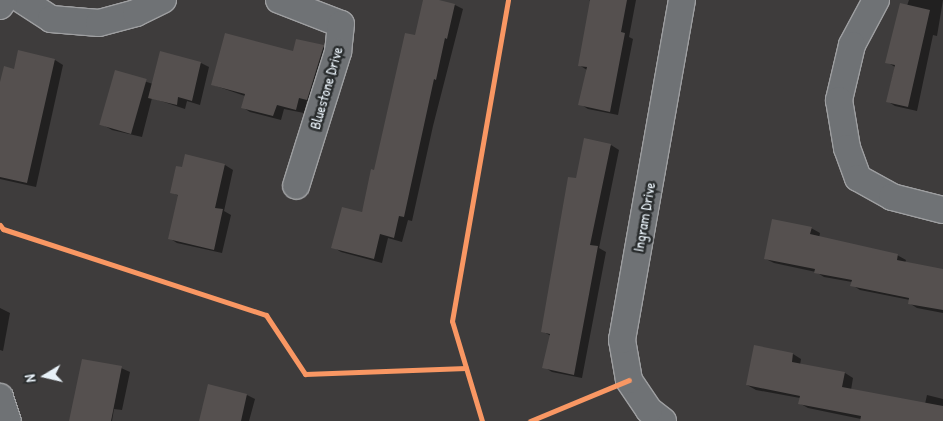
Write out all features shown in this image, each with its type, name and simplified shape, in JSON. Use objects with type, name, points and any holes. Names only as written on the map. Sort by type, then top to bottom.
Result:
[{"type":"street","points":[[0,6],[4,0]]},
{"type":"street","points":[[22,0],[51,19],[99,23],[136,13],[163,0]]},
{"type":"street","name":"Bluestone Drive","points":[[279,0],[341,24],[338,52],[296,186]]},
{"type":"street","name":"Ingram Drive","points":[[664,421],[649,410],[629,380],[622,340],[682,0]]},
{"type":"street","points":[[876,0],[852,45],[839,100],[847,148],[858,178],[892,197],[943,210]]},
{"type":"street","points":[[0,397],[8,421]]},
{"type":"building","points":[[423,0],[439,0],[455,4],[436,80],[434,79],[404,217],[399,216],[394,238],[380,234],[374,259],[331,248],[342,207],[362,212],[371,169],[374,170],[405,33],[415,35]]},
{"type":"building","points":[[590,0],[627,0],[621,32],[625,33],[610,112],[578,105],[587,67],[578,66]]},
{"type":"building","points":[[900,3],[930,10],[908,107],[886,102],[895,65],[885,63]]},
{"type":"building","points":[[225,33],[293,51],[296,39],[324,45],[307,100],[299,98],[296,110],[277,105],[273,116],[241,108],[245,94],[211,85]]},
{"type":"building","points":[[18,50],[55,59],[27,183],[0,177],[0,82],[4,66],[14,69]]},
{"type":"building","points":[[160,51],[201,62],[192,101],[178,97],[177,105],[148,98]]},
{"type":"building","points":[[115,70],[147,79],[131,134],[99,125]]},
{"type":"building","points":[[584,138],[611,144],[590,245],[598,246],[574,375],[542,368],[550,334],[541,332],[568,177],[576,178]]},
{"type":"building","points":[[185,154],[225,164],[215,208],[223,209],[214,250],[168,239],[178,195],[170,193],[176,166],[182,167]]},
{"type":"building","points":[[772,219],[812,227],[810,234],[898,254],[897,260],[943,269],[943,310],[908,304],[909,298],[850,286],[852,280],[814,273],[815,269],[764,259]]},
{"type":"building","points":[[754,345],[793,353],[792,362],[845,372],[842,387],[943,406],[943,421],[860,421],[861,416],[798,404],[800,396],[746,385]]},
{"type":"building","points":[[82,359],[122,366],[111,421],[69,421]]},
{"type":"building","points":[[208,384],[247,394],[241,421],[199,421]]},
{"type":"cycle path","points":[[482,421],[452,321],[508,0]]},
{"type":"cycle path","points":[[0,225],[3,229],[266,315],[305,374],[466,368]]},
{"type":"cycle path","points":[[530,421],[629,380]]}]
